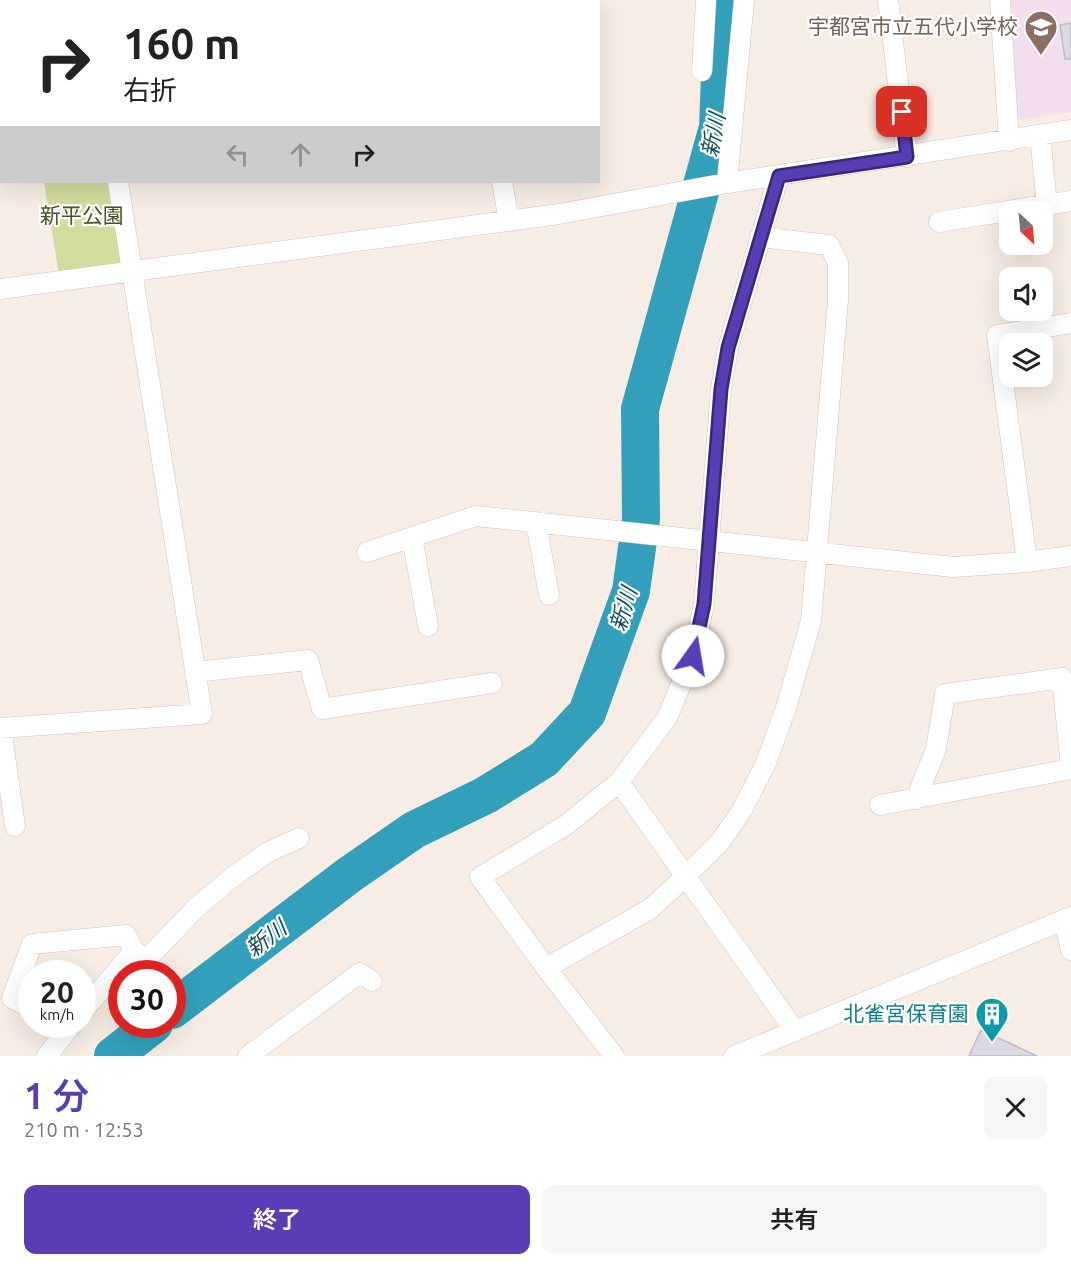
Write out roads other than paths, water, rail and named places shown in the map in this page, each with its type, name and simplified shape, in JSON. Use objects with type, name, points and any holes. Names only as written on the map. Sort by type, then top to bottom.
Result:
[{"type":"street","points":[[702,71],[706,0]]},
{"type":"street","points":[[719,185],[744,0]]},
{"type":"street","points":[[888,0],[907,157]]},
{"type":"street","points":[[1000,0],[1009,141]]},
{"type":"street","points":[[0,289],[509,221],[719,185],[1071,130]]},
{"type":"street","points":[[1040,135],[1047,201]]},
{"type":"street","points":[[614,1056],[480,877],[566,825],[619,782],[667,718],[693,656],[704,604],[721,389],[728,348],[779,176]]},
{"type":"street","points":[[15,826],[1,728],[202,714],[118,183]]},
{"type":"street","points":[[502,183],[509,221]]},
{"type":"street","points":[[1053,204],[1071,201]]},
{"type":"street","points":[[939,222],[999,213]]},
{"type":"street","points":[[546,968],[650,909],[720,841],[742,810],[766,763],[786,708],[811,621],[838,300],[838,263],[829,245],[760,237]]},
{"type":"street","points":[[1027,562],[997,335],[1071,322]]},
{"type":"street","points":[[368,552],[476,516],[954,567],[1027,562],[1071,556]]},
{"type":"street","points":[[536,522],[549,595]]},
{"type":"street","points":[[412,537],[428,626]]},
{"type":"street","points":[[195,672],[308,660],[322,709],[492,683]]},
{"type":"street","points":[[880,805],[916,799],[1071,768],[1062,678],[945,694],[936,749],[916,799]]},
{"type":"street","points":[[619,782],[795,1031]]},
{"type":"street","points":[[26,960],[32,944],[126,934],[134,951],[147,959],[197,907],[234,876],[268,852],[299,838]]},
{"type":"street","points":[[734,1056],[1067,918],[1071,950]]},
{"type":"street","points":[[96,996],[134,951]]},
{"type":"street","points":[[248,1056],[360,974],[372,981]]},
{"type":"street","points":[[18,982],[12,998],[18,1001]]},
{"type":"street","points":[[47,1056],[60,1038]]},
{"type":"waterway","name":"新川","points":[[186,999],[349,875],[414,830],[486,795],[544,759],[587,713],[631,591],[641,519],[640,409],[718,127],[723,0]]},
{"type":"waterway","name":"新川","points":[[113,1056],[136,1038]]},
{"type":"place","name":"宇都宮市立五代小学校","points":[[1041,56]]},
{"type":"place","name":"北雀宮保育園","points":[[992,1043]]},
{"type":"park label","name":"新平公園","points":[[82,216]]}]
